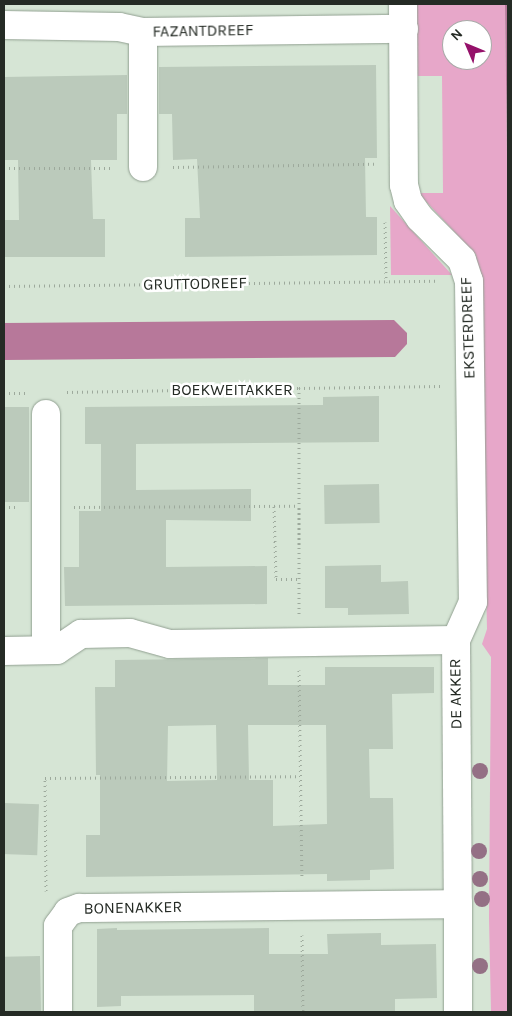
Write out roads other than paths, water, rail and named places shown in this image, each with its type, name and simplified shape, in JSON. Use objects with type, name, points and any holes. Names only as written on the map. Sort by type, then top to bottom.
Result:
[{"type":"street","name":"FAZANTDREEF","points":[[4,25],[119,27],[142,32],[403,16]]},
{"type":"street","name":"EKSTERDREEF","points":[[403,16],[404,174],[408,202],[420,218],[462,260],[469,281],[473,602],[456,640]]},
{"type":"street","points":[[142,32],[143,167]]},
{"type":"street","points":[[40,403],[46,507],[46,650]]},
{"type":"street","name":"DE AKKER","points":[[4,651],[56,650],[81,634],[130,634],[170,644],[456,640],[458,904]]},
{"type":"street","points":[[458,904],[458,1012]]},
{"type":"street","name":"BONENAKKER","points":[[58,1012],[58,926],[61,919],[68,912],[78,908],[458,904]]}]
